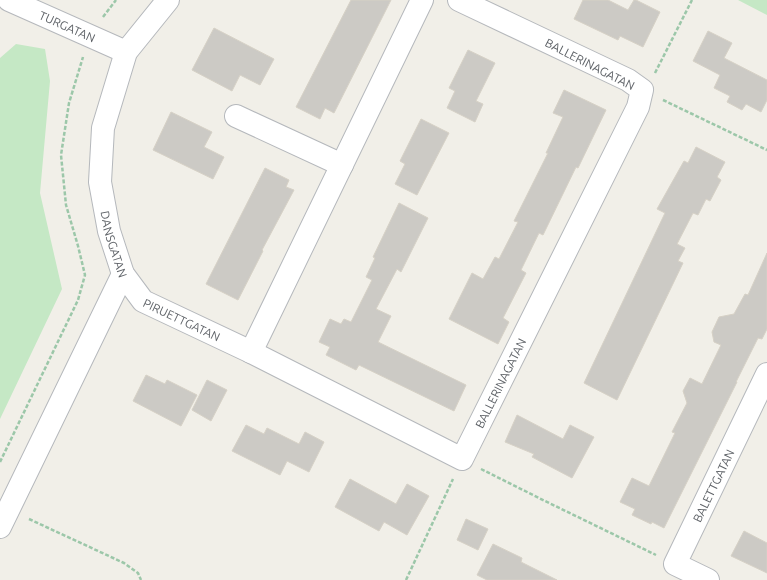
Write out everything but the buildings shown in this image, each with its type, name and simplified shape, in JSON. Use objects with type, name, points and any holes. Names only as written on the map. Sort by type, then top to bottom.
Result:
[{"type":"street","name":"TURGATAN","points":[[9,0],[126,52]]},
{"type":"street","name":"DANSGATAN","points":[[4,518],[123,274],[109,231],[100,182],[103,128],[126,52],[168,0]]},
{"type":"street","points":[[422,0],[251,352],[462,459]]},
{"type":"street","name":"BALLERINAGATAN","points":[[459,0],[628,80],[642,90],[638,107],[462,459]]},
{"type":"street","points":[[236,116],[342,165]]},
{"type":"street","name":"PIRUETTGATAN","points":[[123,274],[143,301],[251,352]]},
{"type":"street","name":"BALETTGATAN","points":[[675,564],[767,374]]},
{"type":"street","points":[[675,564],[708,580]]},
{"type":"path","points":[[0,462],[78,300],[85,275],[66,206],[61,155],[69,103],[89,36],[116,0]]},
{"type":"path","points":[[692,0],[653,76],[642,90],[767,150]]},
{"type":"path","points":[[406,580],[462,459],[675,564]]},
{"type":"path","points":[[4,518],[124,563],[138,573],[141,580]]},
{"type":"green space","points":[[738,0],[767,0],[767,15]]},
{"type":"green space","points":[[16,44],[45,49],[50,81],[40,193],[62,289],[0,419],[0,58]]}]
